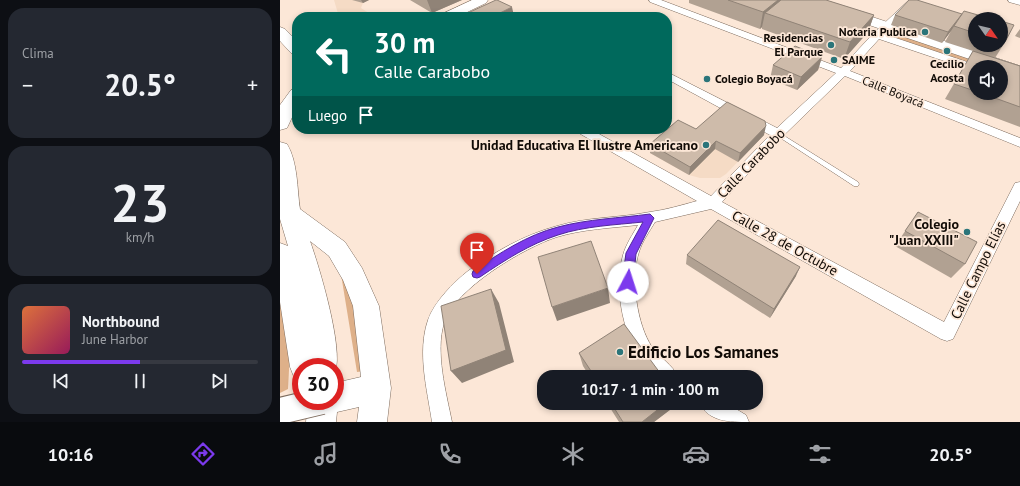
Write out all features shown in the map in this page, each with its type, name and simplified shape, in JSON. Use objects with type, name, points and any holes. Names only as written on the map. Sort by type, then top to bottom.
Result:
[{"type":"main road","points":[[280,32],[292,53]]},
{"type":"main road","points":[[280,124],[292,102]]},
{"type":"main road","points":[[280,149],[286,172],[289,213],[305,261],[316,306],[323,348],[323,358]]},
{"type":"main road","points":[[289,213],[337,249],[353,276],[366,306],[377,388],[369,421]]},
{"type":"main road","points":[[280,254],[288,274],[302,358]]},
{"type":"main road","points":[[344,396],[377,388]]},
{"type":"main road","points":[[280,411],[292,408]]},
{"type":"main road","points":[[301,422],[303,410]]},
{"type":"main road","points":[[321,422],[326,410]]},
{"type":"street","name":"Calle Boyacá","points":[[653,0],[843,72],[1020,143]]},
{"type":"street","points":[[808,0],[968,65]]},
{"type":"street","name":"Calle Carabobo","points":[[442,422],[434,373],[432,344],[436,320],[449,300],[465,283],[508,253],[532,240],[558,230],[650,218],[712,203],[778,134],[843,72],[881,30],[914,0]]},
{"type":"street","points":[[1012,0],[1020,2]]},
{"type":"street","points":[[460,12],[487,2]]},
{"type":"street","points":[[472,12],[487,2]]},
{"type":"street","points":[[863,30],[881,30],[1020,71]]},
{"type":"street","points":[[672,78],[778,134]]},
{"type":"street","name":"Calle 28 de Octubre","points":[[590,134],[947,333]]},
{"type":"street","name":"Calle Campo Elías","points":[[947,333],[1020,187]]},
{"type":"street","points":[[650,218],[631,253],[628,273],[628,291],[630,311],[646,352],[663,370]]},
{"type":"street","points":[[720,410],[739,422]]},
{"type":"lane","points":[[778,134],[856,184]]},
{"type":"shaded area","points":[[334,0],[369,0],[363,3],[361,8],[367,12],[338,12]]},
{"type":"shaded area","points":[[891,30],[980,60],[968,60],[968,62],[887,35]]},
{"type":"shaded area","name":"Unidad Educativa El Ilustre Americano","points":[[763,130],[764,135],[726,174],[720,178],[700,178],[689,175],[650,153],[695,138]]},
{"type":"shaded area","points":[[280,251],[292,313],[288,389],[280,393]]},
{"type":"shaded area","points":[[339,262],[357,293],[365,371],[357,372]]},
{"type":"building","points":[[496,0],[512,7],[502,12],[470,12]]},
{"type":"building","points":[[728,0],[778,0],[763,12]]},
{"type":"building","points":[[781,0],[826,0],[874,15],[850,42],[765,13]]},
{"type":"building","points":[[909,0],[917,0],[962,14],[948,32],[895,15]]},
{"type":"building","points":[[964,11],[968,12],[968,31],[954,26]]},
{"type":"building","points":[[1008,23],[1014,25],[1008,36]]},
{"type":"building","points":[[795,46],[822,57],[801,77],[773,65]]},
{"type":"building","points":[[972,52],[1001,60],[968,60],[968,89],[954,84]]},
{"type":"building","points":[[1008,62],[1020,66],[1020,107],[1000,100],[1008,100]]},
{"type":"building","name":"Unidad Educativa El Ilustre Americano","points":[[727,102],[765,121],[766,126],[740,153],[716,141],[690,167],[650,144],[662,134],[672,134],[672,125],[678,120],[696,129]]},
{"type":"building","points":[[918,212],[977,242],[965,264],[905,231]]},
{"type":"building","points":[[718,220],[800,267],[774,309],[687,255]]},
{"type":"building","points":[[591,241],[608,288],[552,307],[538,257]]},
{"type":"building","points":[[491,289],[506,350],[451,371],[441,306]]},
{"type":"building","points":[[624,324],[658,370],[590,370],[579,353]]},
{"type":"building","points":[[615,410],[657,410],[642,422],[623,422]]},
{"type":"place","name":"Notaria Publica","points":[[925,32]]},
{"type":"place","name":"Residencias El Parque","points":[[831,45]]},
{"type":"place","name":"Cecilio Acosta","points":[[947,51]]},
{"type":"place","name":"SAIME","points":[[834,60]]},
{"type":"place","name":"Colegio Boyacá","points":[[707,79]]},
{"type":"place","name":"Unidad Educativa El Ilustre Americano","points":[[706,145]]},
{"type":"place","name":"Colegio \"Juan XXIII\"","points":[[967,232]]},
{"type":"place","name":"Edificio Los Samanes","points":[[620,352]]},
{"type":"route","points":[[477,274],[508,253],[532,240],[558,230],[650,218],[631,253],[628,282]]}]
